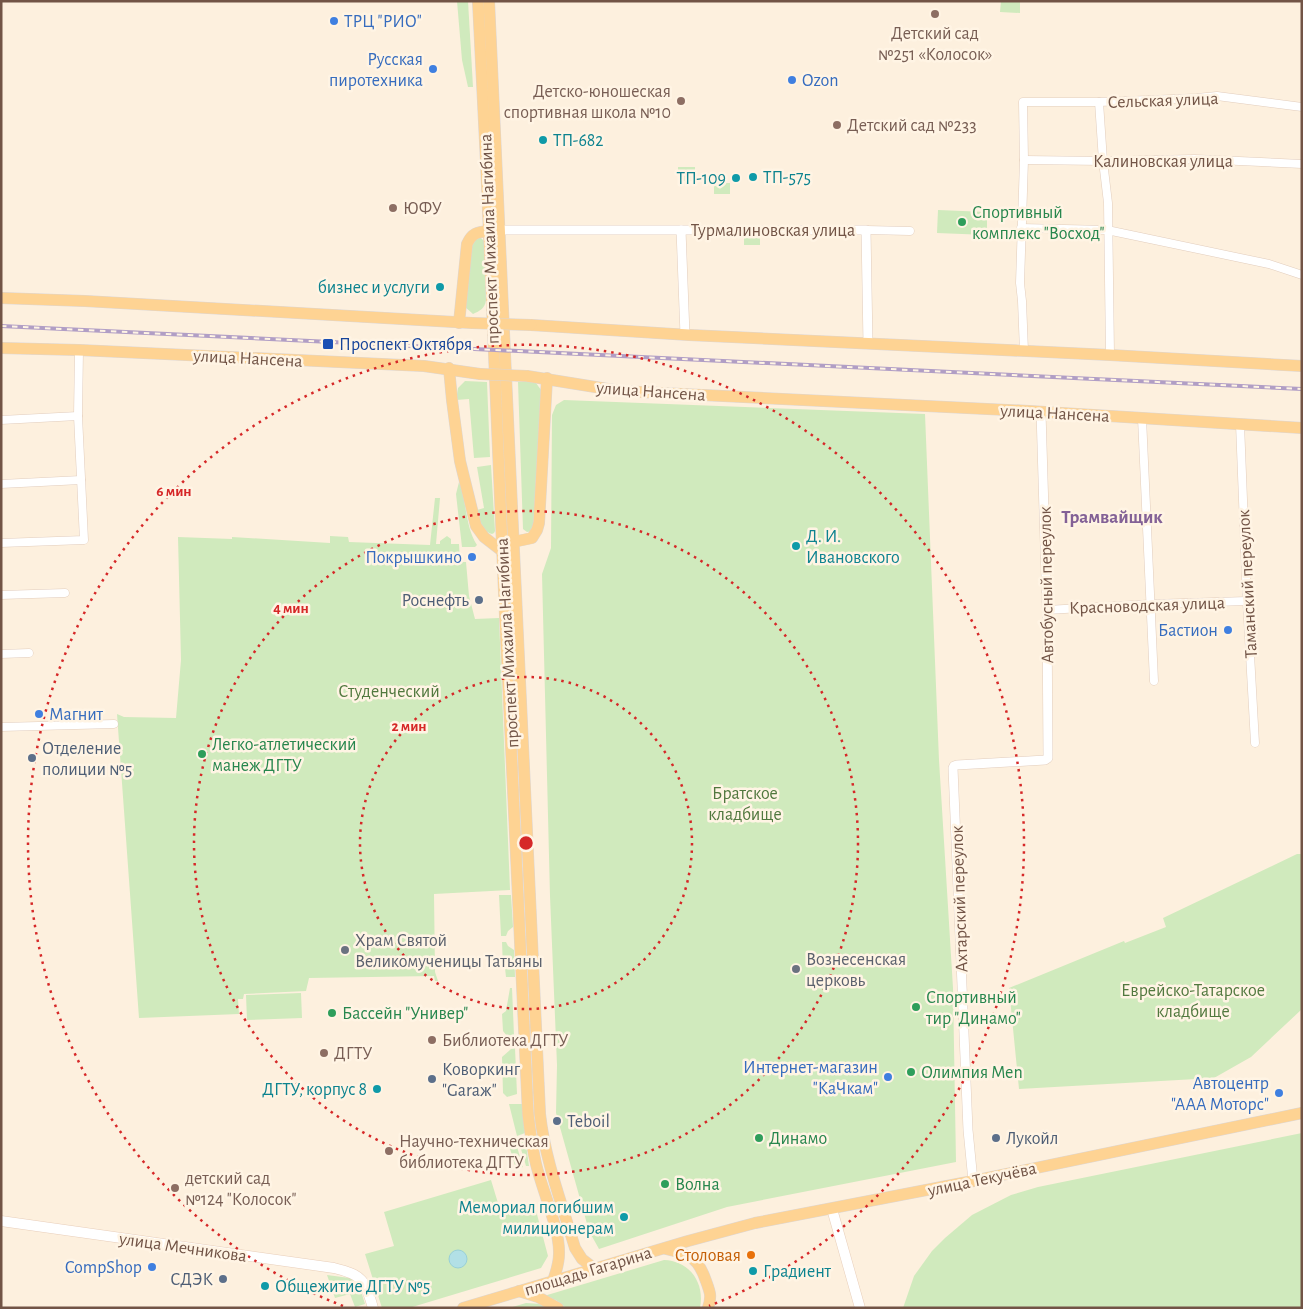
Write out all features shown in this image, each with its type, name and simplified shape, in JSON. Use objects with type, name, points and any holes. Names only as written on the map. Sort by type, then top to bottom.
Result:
[{"type":"main road","name":"проспект Михаила Нагибина","points":[[478,1],[495,231],[502,292],[540,1119],[550,1166],[575,1248],[582,1259],[595,1269]]},
{"type":"main road","name":"проспект Михаила Нагибина","points":[[489,1],[502,551],[528,1114],[530,1139],[558,1245],[558,1266],[553,1281]]},
{"type":"main road","points":[[459,323],[467,244],[475,233],[495,231]]},
{"type":"main road","points":[[1,298],[85,301],[459,323],[531,325],[685,335],[1110,354],[1302,366]]},
{"type":"main road","name":"улица Нансена","points":[[1,348],[424,366],[474,373],[547,378],[620,391],[1041,412],[1302,428]]},
{"type":"main road","points":[[424,366],[443,378],[451,391]]},
{"type":"main road","points":[[449,368],[460,461],[476,526],[481,535],[502,551]]},
{"type":"main road","points":[[451,391],[457,380],[474,373]]},
{"type":"main road","points":[[513,542],[532,538],[539,523],[547,378]]},
{"type":"main road","points":[[489,540],[496,539],[502,534]]},
{"type":"main road","name":"улица Текучёва","points":[[664,1248],[755,1223],[973,1181],[1302,1113]]},
{"type":"main road","points":[[832,1209],[860,1308]]},
{"type":"main road","name":"улица Мечникова","points":[[1,1221],[334,1268],[350,1272],[362,1280],[366,1286],[373,1308]]},
{"type":"main road","name":"площадь Гагарина","points":[[493,1308],[502,1296],[664,1248],[685,1254],[698,1263],[702,1269],[711,1296]]},
{"type":"main road","points":[[519,1291],[538,1297],[558,1308]]},
{"type":"main road","points":[[463,1308],[502,1296]]},
{"type":"main road","points":[[708,1308],[711,1296]]},
{"type":"main road","points":[[711,1296],[715,1308]]},
{"type":"street","name":"Сельская улица","points":[[1024,160],[1024,102],[1099,102],[1217,96],[1302,107]]},
{"type":"street","points":[[1099,102],[1108,203],[1110,354]]},
{"type":"street","name":"Калиновская улица","points":[[1024,160],[1103,162],[1195,159],[1302,164]]},
{"type":"street","points":[[1024,160],[1020,283],[1024,351]]},
{"type":"street","points":[[1021,228],[1107,230],[1269,264],[1302,275]]},
{"type":"street","name":"Турмалиновская улица","points":[[681,230],[685,335]]},
{"type":"street","name":"Турмалиновская улица","points":[[866,230],[868,344]]},
{"type":"street","name":"Турмалиновская улица","points":[[495,231],[910,231]]},
{"type":"street","points":[[1,543],[84,540],[78,416],[79,350]]},
{"type":"street","name":"Автобусный переулок","points":[[954,766],[1045,760],[1048,758],[1047,610],[1041,412]]},
{"type":"street","points":[[1,420],[78,416]]},
{"type":"street","points":[[1142,418],[1154,680]]},
{"type":"street","name":"Таманский переулок","points":[[1240,424],[1247,602],[1256,743]]},
{"type":"street","points":[[1,484],[81,480]]},
{"type":"street","points":[[1,596],[65,593]]},
{"type":"street","name":"Красноводская улица","points":[[1047,610],[1151,604],[1247,602]]},
{"type":"street","points":[[1,654],[30,653]]},
{"type":"street","points":[[1,727],[114,724]]},
{"type":"street","name":"Ахтарский переулок","points":[[954,766],[968,1130],[973,1181]]},
{"type":"green space","points":[[457,1],[468,1],[473,87],[468,87],[462,60]]},
{"type":"green space","points":[[1001,1],[1020,1],[1020,13],[1000,12]]},
{"type":"green space","points":[[678,167],[695,167],[695,181],[678,181]]},
{"type":"green space","points":[[714,183],[730,183],[730,194],[714,194]]},
{"type":"green space","name":"Спортивный комплекс \"Восход\"","points":[[938,210],[987,212],[987,235],[937,233]]},
{"type":"green space","points":[[744,235],[760,235],[760,245],[744,245]]},
{"type":"green space","points":[[476,237],[481,238],[485,242],[486,300],[482,309],[473,314],[464,306],[469,249]]},
{"type":"green space","points":[[465,381],[487,382],[490,457],[474,458],[469,399],[456,400],[458,388]]},
{"type":"green space","points":[[518,382],[536,383],[541,390],[533,531],[527,532],[523,529]]},
{"type":"green space","name":"Братское кладбище","points":[[564,400],[925,414],[939,760],[953,988],[956,1162],[727,1207],[599,1249],[589,1231],[556,1113],[557,1065],[550,896],[542,574],[551,548],[552,415],[556,405]]},
{"type":"green space","points":[[491,465],[495,531],[492,534],[483,528],[477,510],[484,508],[477,467]]},
{"type":"green space","points":[[459,482],[470,530],[477,545],[475,547],[462,547],[456,494]]},
{"type":"green space","name":"Студенческий","points":[[435,498],[440,498],[436,544],[440,544],[440,541],[447,536],[451,539],[451,544],[459,544],[460,562],[466,562],[469,596],[475,619],[499,618],[510,890],[434,894],[435,972],[438,981],[435,981],[434,976],[309,978],[306,991],[244,994],[243,999],[238,999],[239,1014],[139,1018],[117,714],[124,717],[176,718],[181,660],[178,537],[232,539],[232,537],[330,543],[330,536],[348,537],[349,542],[430,545]]},
{"type":"green space","name":"Еврейско-Татарское кладбище","points":[[1297,854],[1302,854],[1302,1009],[1251,1057],[1214,1078],[1019,1089],[1009,988],[1124,941],[1125,943],[1166,927],[1163,918]]},
{"type":"green space","points":[[499,895],[511,895],[513,927],[506,936],[501,936]]},
{"type":"green space","points":[[502,942],[506,942],[514,950],[515,977],[506,977],[505,968],[503,968]]},
{"type":"green space","points":[[510,988],[512,988],[514,1035],[507,1036],[503,1031],[502,1014],[506,1011]]},
{"type":"green space","points":[[301,993],[302,1018],[247,1020],[246,995]]},
{"type":"green space","points":[[515,1048],[517,1094],[507,1097],[503,1093],[502,1057]]},
{"type":"green space","points":[[509,1104],[522,1104],[525,1133],[517,1136]]},
{"type":"green space","points":[[1302,1133],[1302,1308],[903,1308],[914,1276],[932,1251],[972,1215],[1011,1195],[1038,1187]]},
{"type":"green space","points":[[525,1138],[529,1166],[526,1166],[518,1139]]},
{"type":"green space","points":[[515,1140],[523,1167],[516,1169],[508,1142]]},
{"type":"green space","points":[[491,1180],[501,1213],[534,1203],[548,1256],[541,1268],[409,1308],[382,1308],[365,1254],[394,1246],[384,1212]]},
{"type":"green space","points":[[664,1260],[681,1264],[694,1275],[700,1290],[700,1308],[566,1308],[556,1300],[544,1296]]},
{"type":"green space","points":[[327,1275],[357,1279],[365,1304],[355,1307],[350,1294],[335,1298]]},
{"type":"green space","points":[[526,1303],[542,1304],[551,1308],[509,1308]]},
{"type":"water","points":[[458,1250],[464,1253],[467,1259],[464,1265],[458,1268],[452,1265],[449,1259],[452,1253]]},
{"type":"railway","points":[[1,326],[1302,389]]},
{"type":"place","name":"Детский сад №251 «Колосок»","points":[[935,14]]},
{"type":"place","name":"ТРЦ \"РИО\"","points":[[334,21]]},
{"type":"place","name":"Русская пиротехника","points":[[433,69]]},
{"type":"place","name":"Ozon","points":[[792,80]]},
{"type":"place","name":"Детско-юношеская спортивная школа №10","points":[[681,101]]},
{"type":"place","name":"Детский сад №233","points":[[837,125]]},
{"type":"place","name":"ТП-682","points":[[543,140]]},
{"type":"place","name":"ТП-575","points":[[753,177]]},
{"type":"place","name":"ТП-109","points":[[736,178]]},
{"type":"place","name":"ЮФУ","points":[[393,208]]},
{"type":"place","name":"Спортивный комплекс \"Восход\"","points":[[962,222]]},
{"type":"place","name":"бизнес и услуги","points":[[440,287]]},
{"type":"place","name":"Проспект Октября","points":[[328,344]]},
{"type":"place","name":"Д. И. Ивановского","points":[[796,546]]},
{"type":"place","name":"Покрышкино","points":[[472,557]]},
{"type":"place","name":"Роснефть","points":[[479,600]]},
{"type":"place","name":"Бастион","points":[[1228,630]]},
{"type":"place","name":"Магнит","points":[[39,714]]},
{"type":"place","name":"Легко-атлетический манеж ДГТУ","points":[[202,754]]},
{"type":"place","name":"Отделение полиции №5","points":[[32,758]]},
{"type":"place","name":"Храм Святой Великомученицы Татьяны","points":[[345,950]]},
{"type":"place","name":"Вознесенская церковь","points":[[796,969]]},
{"type":"place","name":"Спортивный тир \"Динамо\"","points":[[916,1007]]},
{"type":"place","name":"Бассейн \"Универ\"","points":[[332,1013]]},
{"type":"place","name":"Библиотека ДГТУ","points":[[432,1040]]},
{"type":"place","name":"ДГТУ","points":[[324,1053]]},
{"type":"place","name":"Олимпия Men","points":[[911,1072]]},
{"type":"place","name":"Интернет-магазин \"КаЧкам\"","points":[[888,1077]]},
{"type":"place","name":"Коворкинг \"Gаraж\"","points":[[432,1079]]},
{"type":"place","name":"ДГТУ, корпус 8","points":[[377,1089]]},
{"type":"place","name":"Автоцентр \"ААА Моторс\"","points":[[1279,1093]]},
{"type":"place","name":"Teboil","points":[[557,1121]]},
{"type":"place","name":"Динамо","points":[[759,1138]]},
{"type":"place","name":"Лукойл","points":[[996,1138]]},
{"type":"place","name":"Научно-техническая библиотека ДГТУ","points":[[389,1151]]},
{"type":"place","name":"Волна","points":[[665,1184]]},
{"type":"place","name":"детский сад №124 \"Колосок\"","points":[[175,1188]]},
{"type":"place","name":"Мемориал погибшим милиционерам","points":[[624,1217]]},
{"type":"place","name":"Столовая","points":[[751,1255]]},
{"type":"place","name":"CompShop","points":[[152,1267]]},
{"type":"place","name":"Градиент","points":[[753,1271]]},
{"type":"place","name":"СДЭК","points":[[223,1279]]},
{"type":"place","name":"Общежитие ДГТУ №5","points":[[265,1286]]},
{"type":"district","name":"Трамвайщик","points":[[1112,516]]}]
